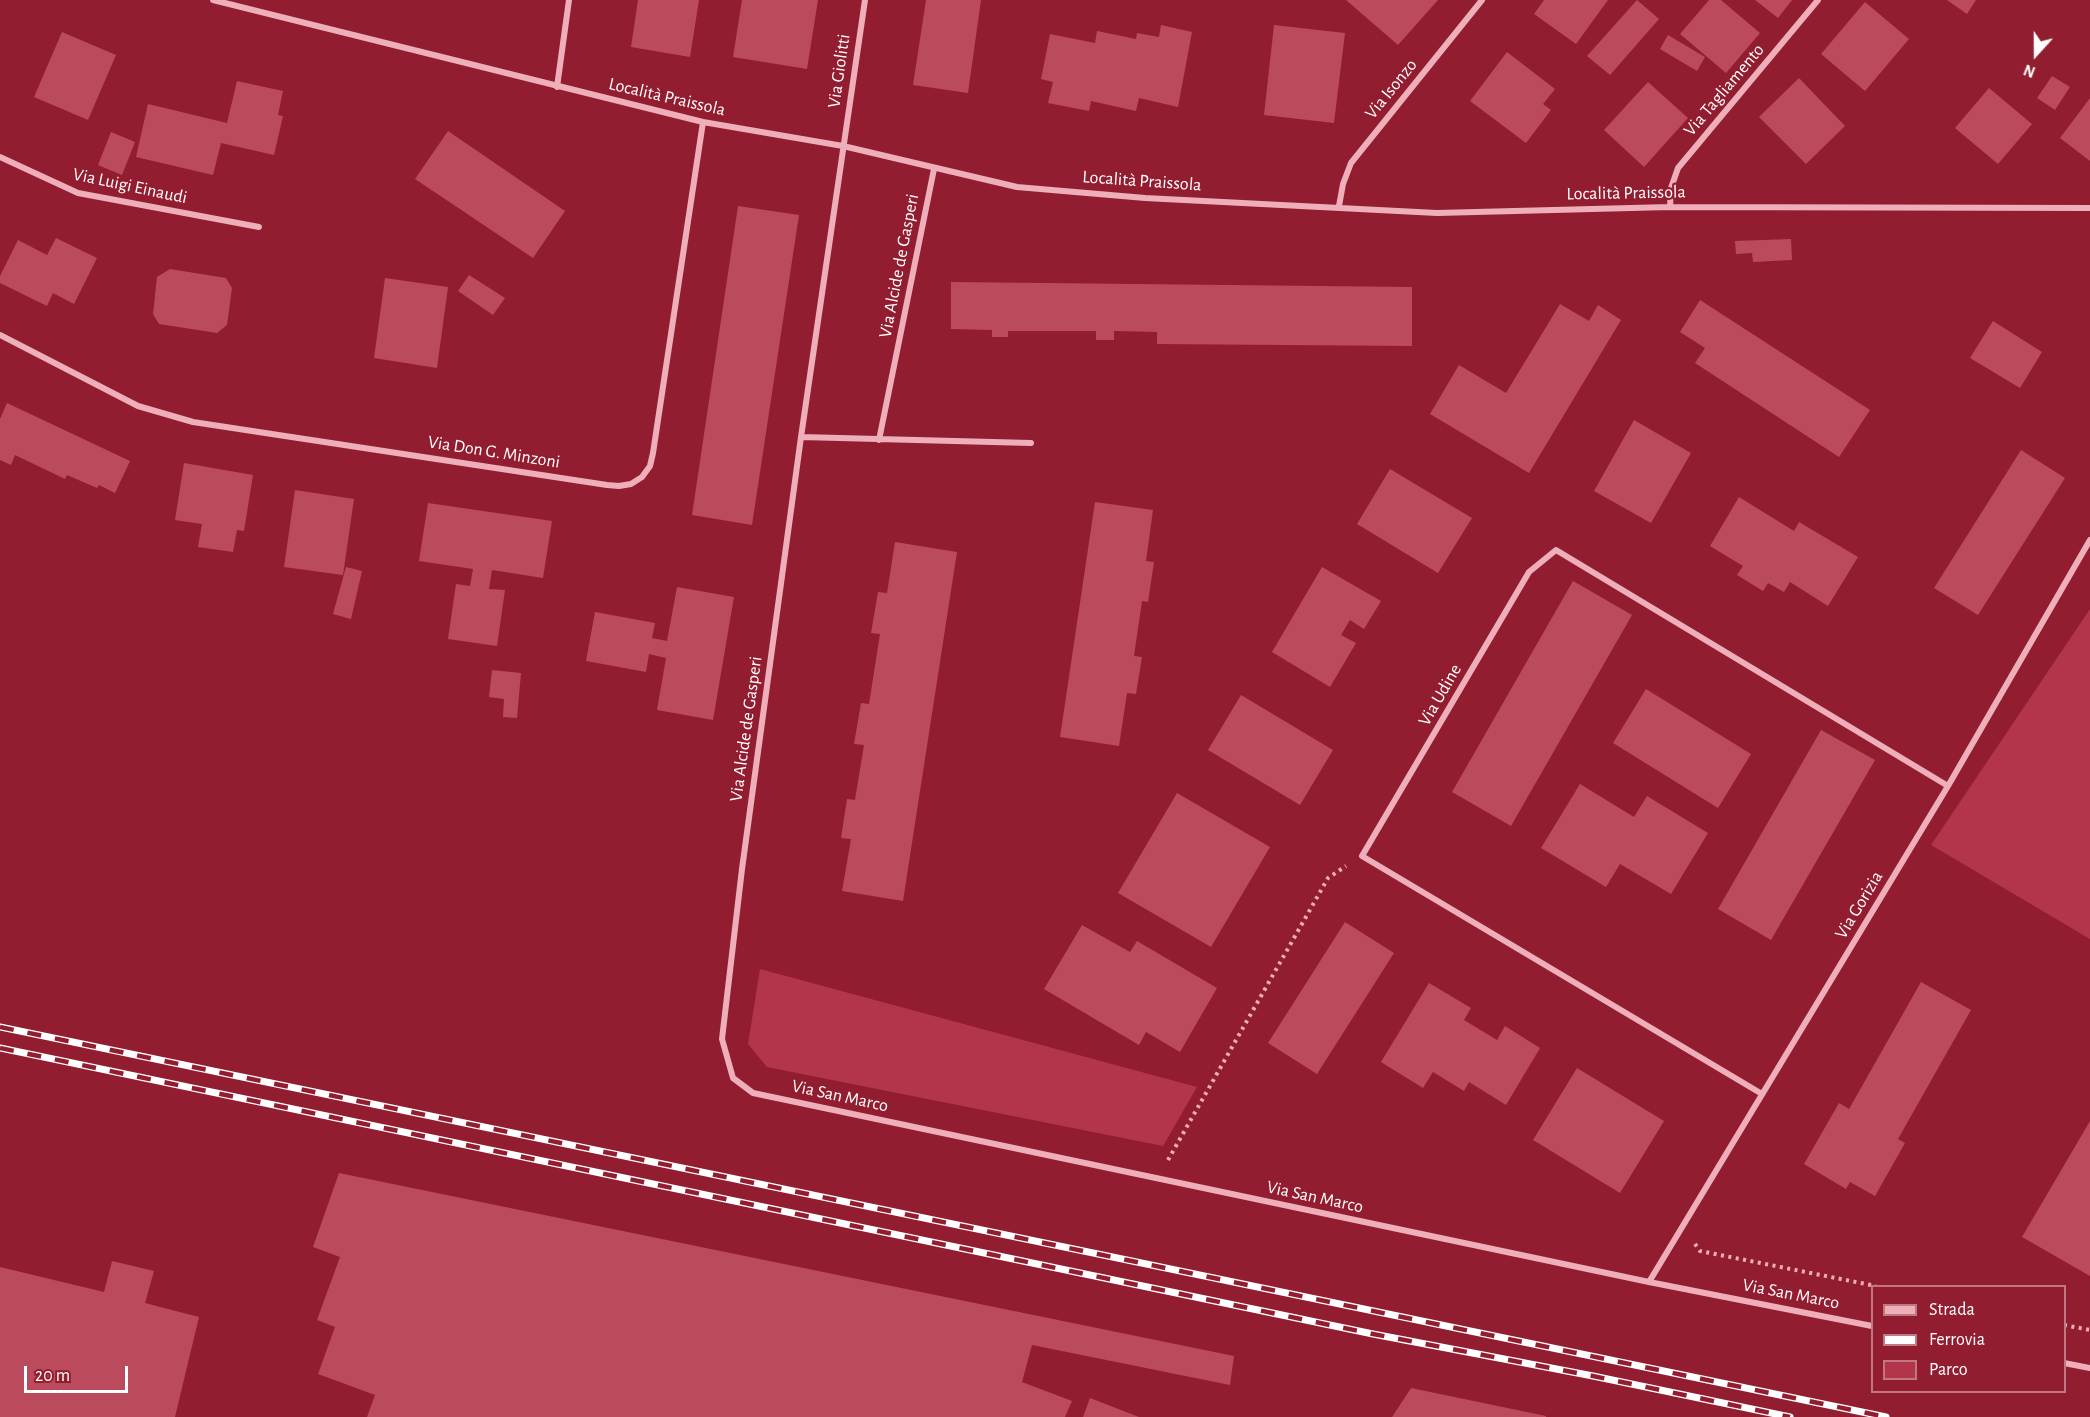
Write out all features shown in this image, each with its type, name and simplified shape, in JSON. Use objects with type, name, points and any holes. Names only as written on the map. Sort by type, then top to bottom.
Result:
[{"type":"street","name":"Località Praissola","points":[[213,0],[702,122],[843,146],[1017,188],[1145,198],[1339,206],[1437,213],[1670,207],[2090,208]]},
{"type":"street","points":[[557,87],[569,0]]},
{"type":"street","name":"Via Giolitti","points":[[801,436],[865,0]]},
{"type":"street","name":"Via Isonzo","points":[[1339,206],[1343,184],[1351,163],[1482,0]]},
{"type":"street","name":"Via Tagliamento","points":[[1670,207],[1671,188],[1678,168],[1818,0]]},
{"type":"street","name":"Via Don G. Minzoni","points":[[0,335],[138,406],[193,422],[613,486],[631,484],[642,477],[650,466],[653,453],[702,122]]},
{"type":"street","name":"Via Luigi Einaudi","points":[[0,157],[78,193],[259,227]]},
{"type":"street","name":"Via Alcide de Gasperi","points":[[879,440],[934,169]]},
{"type":"street","points":[[801,436],[1031,443]]},
{"type":"street","name":"Via Alcide de Gasperi","points":[[753,1093],[733,1078],[722,1039],[742,869],[801,436]]},
{"type":"street","name":"Via Gorizia","points":[[1649,1282],[1948,786],[2090,540]]},
{"type":"street","name":"Via Udine","points":[[1362,856],[1529,572],[1556,550],[1948,786]]},
{"type":"street","points":[[1362,856],[1762,1094]]},
{"type":"street","name":"Via San Marco","points":[[753,1093],[1649,1282],[1871,1326]]},
{"type":"street","points":[[2066,1363],[2090,1368]]},
{"type":"path","points":[[1157,1179],[1328,878],[1362,856]]},
{"type":"path","points":[[1700,1251],[1871,1286]]},
{"type":"path","points":[[2066,1325],[2090,1330]]},
{"type":"green space","points":[[2090,609],[2090,939],[1931,845]]},
{"type":"green space","points":[[760,969],[1197,1087],[1163,1146],[767,1067],[748,1044]]},
{"type":"building","points":[[638,0],[699,0],[690,57],[631,47]]},
{"type":"building","points":[[742,0],[818,0],[807,69],[733,57]]},
{"type":"building","points":[[926,0],[981,0],[968,93],[913,85]]},
{"type":"building","points":[[1346,0],[1438,0],[1398,45]]},
{"type":"building","points":[[1544,0],[1608,0],[1576,44],[1534,14]]},
{"type":"building","points":[[1637,0],[1659,19],[1610,75],[1587,56]]},
{"type":"building","points":[[1709,0],[1721,0],[1760,33],[1726,73],[1680,34]]},
{"type":"building","points":[[1755,0],[1792,0],[1778,18]]},
{"type":"building","points":[[1947,0],[1976,0],[1967,14]]},
{"type":"building","points":[[1865,2],[1909,39],[1865,91],[1821,54]]},
{"type":"building","points":[[1161,25],[1192,32],[1178,107],[1139,98],[1136,111],[1091,101],[1089,111],[1048,103],[1053,82],[1041,79],[1050,34],[1095,43],[1097,31],[1136,39],[1137,33],[1159,37]]},
{"type":"building","points":[[1274,25],[1345,33],[1334,123],[1264,115]]},
{"type":"building","points":[[62,32],[116,55],[88,120],[34,97]]},
{"type":"building","points":[[1668,35],[1705,57],[1697,71],[1660,49]]},
{"type":"building","points":[[1507,52],[1555,89],[1543,104],[1551,110],[1526,143],[1470,101]]},
{"type":"building","points":[[2052,76],[2070,87],[2055,110],[2037,98]]},
{"type":"building","points":[[1799,78],[1845,126],[1806,164],[1759,117]]},
{"type":"building","points":[[237,81],[283,91],[278,115],[283,116],[274,155],[221,143],[213,175],[136,157],[148,104],[227,123]]},
{"type":"building","points":[[1648,82],[1688,118],[1644,167],[1604,130]]},
{"type":"building","points":[[1989,88],[2032,124],[1998,164],[1955,128]]},
{"type":"building","points":[[2090,98],[2090,161],[2060,138]]},
{"type":"building","points":[[448,131],[565,211],[533,258],[415,179]]},
{"type":"building","points":[[111,132],[135,142],[122,175],[98,165]]},
{"type":"building","points":[[738,206],[799,215],[752,525],[692,515]]},
{"type":"building","points":[[56,238],[97,258],[74,304],[53,293],[47,306],[0,283],[0,276],[18,240],[47,255]]},
{"type":"building","points":[[1791,239],[1792,260],[1753,262],[1752,253],[1736,254],[1735,241]]},
{"type":"building","points":[[170,269],[226,278],[232,288],[227,325],[217,333],[159,324],[153,314],[157,277]]},
{"type":"building","points":[[469,275],[505,298],[493,315],[458,291]]},
{"type":"building","points":[[385,278],[448,287],[437,368],[374,358]]},
{"type":"building","points":[[951,282],[1412,287],[1412,346],[1157,344],[1157,332],[1114,331],[1114,340],[1096,340],[1096,331],[1008,331],[1008,337],[992,337],[992,330],[951,329]]},
{"type":"building","points":[[1700,300],[1870,410],[1839,457],[1695,363],[1705,348],[1680,332]]},
{"type":"building","points":[[1560,304],[1589,321],[1598,305],[1621,320],[1529,473],[1430,414],[1459,365],[1506,393]]},
{"type":"building","points":[[1993,321],[2042,352],[2020,388],[1970,358]]},
{"type":"building","points":[[7,403],[130,461],[115,493],[99,485],[97,488],[67,475],[65,479],[15,455],[11,465],[0,460],[0,419]]},
{"type":"building","points":[[1634,420],[1691,453],[1651,523],[1594,491]]},
{"type":"building","points":[[2021,450],[2065,478],[1978,615],[1934,588]]},
{"type":"building","points":[[184,463],[253,475],[244,531],[237,530],[233,552],[198,547],[202,524],[175,520]]},
{"type":"building","points":[[1390,469],[1472,518],[1438,573],[1357,524]]},
{"type":"building","points":[[295,490],[354,499],[343,575],[284,567]]},
{"type":"building","points":[[1739,497],[1794,531],[1799,522],[1858,557],[1828,606],[1790,582],[1784,592],[1768,583],[1763,591],[1737,575],[1743,566],[1710,546]]},
{"type":"building","points":[[1095,502],[1153,510],[1146,561],[1154,562],[1148,602],[1142,601],[1134,656],[1142,657],[1136,694],[1127,693],[1119,746],[1060,737]]},
{"type":"building","points":[[428,503],[552,521],[543,578],[492,570],[489,589],[505,590],[497,646],[448,639],[456,584],[470,586],[473,569],[419,561]]},
{"type":"building","points":[[895,542],[957,552],[903,901],[842,891],[851,839],[841,838],[847,799],[855,800],[864,745],[854,744],[861,703],[869,704],[880,634],[871,633],[878,592],[887,593]]},
{"type":"building","points":[[346,567],[362,571],[351,619],[333,614]]},
{"type":"building","points":[[1322,567],[1381,601],[1364,629],[1350,620],[1341,635],[1356,643],[1330,687],[1272,652]]},
{"type":"building","points":[[1573,581],[1632,615],[1511,826],[1452,792]]},
{"type":"building","points":[[677,587],[734,597],[713,720],[657,710],[666,658],[649,654],[646,672],[586,661],[595,612],[655,623],[652,638],[667,641]]},
{"type":"building","points":[[492,670],[521,673],[517,718],[503,717],[504,699],[489,697]]},
{"type":"building","points":[[1646,689],[1751,754],[1718,808],[1613,743]]},
{"type":"building","points":[[1241,695],[1333,750],[1300,805],[1208,750]]},
{"type":"building","points":[[1821,730],[1875,760],[1771,940],[1718,909]]},
{"type":"building","points":[[1580,784],[1634,817],[1647,796],[1708,833],[1671,894],[1620,864],[1606,887],[1541,848]]},
{"type":"building","points":[[1177,793],[1270,847],[1211,947],[1118,893]]},
{"type":"building","points":[[1345,922],[1394,953],[1317,1074],[1268,1043]]},
{"type":"building","points":[[1082,925],[1130,952],[1137,941],[1217,988],[1180,1052],[1146,1032],[1139,1045],[1044,989]]},
{"type":"building","points":[[1921,982],[1971,1010],[1898,1139],[1905,1143],[1875,1196],[1850,1182],[1846,1189],[1804,1164],[1839,1103],[1849,1109]]},
{"type":"building","points":[[1429,983],[1471,1008],[1464,1020],[1497,1040],[1505,1026],[1540,1048],[1506,1105],[1469,1082],[1464,1091],[1433,1072],[1423,1088],[1381,1062]]},
{"type":"building","points":[[1577,1068],[1664,1121],[1620,1193],[1533,1140]]},
{"type":"building","points":[[2090,1121],[2090,1276],[2022,1237]]},
{"type":"building","points":[[339,1173],[1234,1356],[1230,1385],[1032,1345],[1022,1382],[1072,1401],[1065,1417],[367,1417],[375,1395],[318,1374],[335,1327],[317,1320],[340,1257],[313,1247]]},
{"type":"building","points":[[112,1261],[154,1271],[145,1303],[199,1317],[175,1417],[0,1417],[0,1267],[104,1292]]},
{"type":"building","points":[[1411,1388],[1546,1416],[1546,1417],[1392,1417]]},
{"type":"building","points":[[1090,1398],[1139,1417],[1083,1417]]},
{"type":"railway","points":[[0,1027],[1886,1417]]},
{"type":"railway","points":[[0,1048],[1373,1334],[1790,1417]]}]
